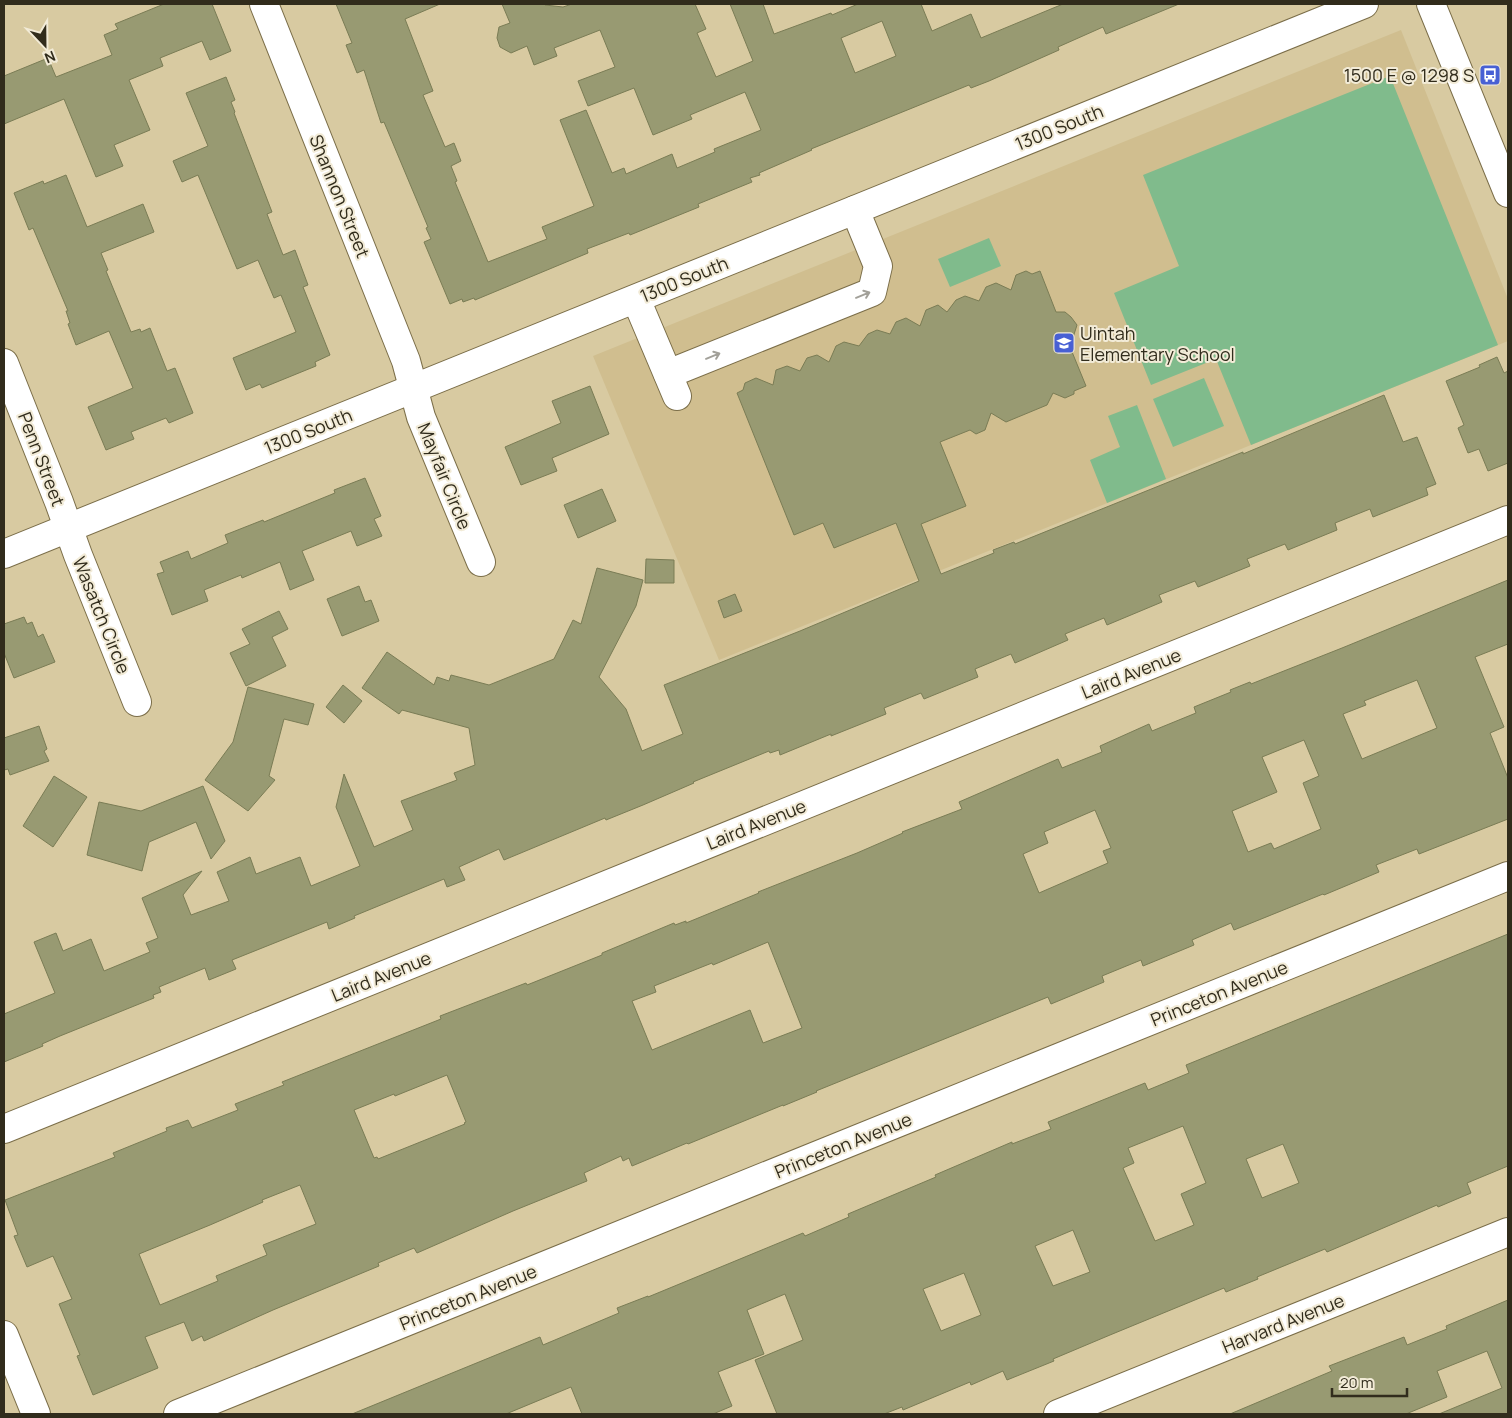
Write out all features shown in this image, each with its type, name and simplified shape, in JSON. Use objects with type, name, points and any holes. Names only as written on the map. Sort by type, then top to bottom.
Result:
[{"type":"street","name":"Shannon Street","points":[[264,4],[406,361],[414,388]]},
{"type":"street","name":"1300 South","points":[[4,554],[855,210],[1322,12],[1364,4]]},
{"type":"street","points":[[1431,4],[1508,193]]},
{"type":"street","points":[[636,299],[672,385],[872,292],[878,266],[855,210]]},
{"type":"street","name":"Penn Street","points":[[4,363],[68,528]]},
{"type":"street","name":"Mayfair Circle","points":[[414,388],[421,417],[481,562]]},
{"type":"street","name":"Laird Avenue","points":[[4,1129],[1508,520]]},
{"type":"street","name":"Wasatch Circle","points":[[68,528],[138,702]]},
{"type":"street","name":"Princeton Avenue","points":[[178,1414],[1508,876]]},
{"type":"street","name":"Harvard Avenue","points":[[1058,1414],[1508,1232]]},
{"type":"street","points":[[4,1335],[36,1414]]},
{"type":"shaded area","name":"Uintah Elementary School","points":[[1401,30],[1508,299],[1508,341],[719,660],[593,356]]},
{"type":"green space","points":[[1390,76],[1498,345],[1251,445],[1216,359],[1151,385],[1114,293],[1179,266],[1143,175]]},
{"type":"green space","points":[[989,238],[1001,266],[950,287],[938,259]]},
{"type":"green space","points":[[1204,378],[1224,426],[1173,447],[1153,399]]},
{"type":"green space","points":[[1137,405],[1166,479],[1107,503],[1090,460],[1120,447],[1108,416]]},
{"type":"building","points":[[164,4],[212,4],[231,51],[210,60],[202,41],[160,58],[163,66],[129,80],[150,130],[114,145],[123,166],[96,177],[64,99],[4,124],[4,76],[48,58],[56,77],[112,55],[104,35],[118,29],[115,24]]},
{"type":"building","points":[[336,4],[440,4],[405,19],[433,91],[423,95],[445,147],[454,143],[461,161],[451,166],[457,181],[455,182],[488,262],[547,239],[542,227],[594,206],[560,120],[586,110],[612,173],[624,168],[626,174],[672,154],[677,168],[715,152],[714,149],[761,130],[745,92],[690,115],[692,119],[653,135],[634,88],[588,106],[578,81],[615,67],[600,30],[554,48],[557,56],[534,65],[527,46],[511,53],[500,47],[497,38],[499,27],[510,23],[502,4],[545,4],[563,7],[572,4],[695,4],[706,29],[697,33],[716,77],[753,61],[730,4],[763,4],[774,34],[831,13],[832,15],[858,4],[921,4],[932,31],[971,14],[981,38],[1063,4],[1179,4],[1106,34],[1103,27],[1058,47],[1059,50],[989,81],[971,88],[969,85],[811,149],[759,173],[760,175],[750,178],[752,182],[698,204],[699,207],[630,235],[629,233],[587,249],[588,253],[475,300],[474,298],[463,302],[462,299],[450,304],[424,242],[431,239],[426,228],[428,227],[384,122],[381,123],[364,70],[357,73],[346,45],[352,43]],"holes":[[[882,21],[896,56],[855,73],[841,38]]]},
{"type":"building","points":[[226,77],[235,100],[231,102],[234,113],[272,212],[267,214],[283,255],[295,250],[308,285],[303,287],[330,355],[315,362],[316,366],[262,388],[260,384],[246,390],[233,358],[296,332],[281,295],[274,298],[258,260],[237,269],[198,175],[182,182],[173,161],[208,146],[186,93]]},
{"type":"building","points":[[66,175],[87,227],[143,204],[154,232],[101,253],[108,270],[106,271],[131,332],[140,329],[141,332],[150,328],[167,371],[175,368],[193,413],[169,423],[166,418],[131,432],[134,439],[106,450],[88,407],[133,388],[109,331],[76,345],[68,324],[70,323],[66,311],[68,311],[33,228],[29,230],[14,193],[43,181],[44,184]]},
{"type":"building","points":[[1026,271],[1032,274],[1040,271],[1056,312],[1065,312],[1077,325],[1070,347],[1086,386],[1074,391],[1074,394],[1065,398],[1053,393],[1047,405],[1006,422],[991,413],[985,430],[976,434],[970,430],[940,442],[966,506],[921,524],[941,574],[994,553],[993,550],[1014,542],[1015,544],[1243,452],[1243,454],[1384,395],[1403,442],[1417,437],[1436,484],[1426,488],[1428,495],[1373,517],[1370,509],[1335,523],[1337,530],[1288,550],[1285,544],[1247,559],[1250,566],[1198,587],[1195,581],[1159,595],[1162,602],[1107,625],[1104,618],[1065,634],[1068,640],[1015,663],[1011,654],[975,669],[978,677],[924,699],[921,693],[884,708],[886,714],[831,736],[831,734],[780,755],[779,750],[770,753],[769,751],[643,805],[606,820],[605,818],[504,860],[499,849],[459,867],[465,880],[447,887],[444,879],[354,916],[355,918],[329,929],[327,922],[232,960],[236,969],[209,980],[205,968],[159,987],[161,992],[153,995],[154,998],[60,1036],[42,1044],[43,1046],[4,1062],[4,1014],[55,993],[34,942],[56,933],[63,951],[91,939],[104,971],[150,952],[146,943],[158,938],[142,898],[202,871],[183,895],[191,915],[229,901],[217,872],[250,857],[256,874],[300,857],[311,886],[360,866],[336,807],[344,774],[374,847],[413,830],[401,801],[457,780],[454,773],[475,765],[469,728],[402,710],[399,714],[362,688],[387,652],[434,685],[437,677],[449,681],[451,675],[489,685],[554,659],[573,620],[581,624],[597,568],[643,580],[636,606],[599,677],[626,709],[642,751],[683,734],[664,685],[919,581],[896,523],[834,548],[823,523],[794,535],[737,393],[743,390],[745,383],[756,378],[773,385],[776,370],[787,366],[800,371],[807,358],[817,355],[829,362],[836,346],[844,342],[859,346],[868,334],[877,330],[890,334],[896,322],[906,318],[920,326],[926,310],[938,305],[947,312],[956,300],[965,296],[979,301],[986,287],[996,283],[1011,290],[1016,275]]},
{"type":"building","points":[[1497,357],[1504,373],[1508,371],[1508,463],[1488,471],[1479,449],[1468,453],[1458,428],[1464,425],[1446,381],[1480,367],[1479,365]]},
{"type":"building","points":[[590,386],[609,434],[552,458],[557,471],[521,485],[505,447],[561,423],[552,401]]},
{"type":"building","points":[[365,478],[381,516],[374,519],[382,536],[357,546],[351,531],[302,551],[314,580],[290,590],[280,562],[242,578],[241,575],[204,590],[208,601],[172,615],[157,574],[164,572],[160,562],[188,551],[191,559],[228,543],[225,535],[263,520],[264,522],[335,493],[334,490]]},
{"type":"building","points":[[602,489],[616,521],[578,538],[564,505]]},
{"type":"building","points":[[646,559],[674,560],[674,583],[645,583]]},
{"type":"building","points":[[1508,580],[1508,644],[1475,657],[1504,727],[1490,733],[1508,778],[1508,819],[1419,854],[1417,849],[1376,865],[1379,872],[1324,895],[1234,930],[1231,923],[1192,940],[1194,945],[1143,966],[1141,960],[1102,976],[1104,982],[1051,1004],[1048,997],[632,1166],[629,1158],[623,1161],[621,1156],[584,1173],[587,1181],[417,1253],[414,1248],[378,1263],[379,1266],[204,1341],[202,1336],[192,1341],[184,1322],[145,1337],[158,1368],[93,1395],[77,1356],[80,1355],[59,1304],[72,1299],[53,1256],[27,1267],[14,1236],[18,1235],[5,1200],[115,1157],[113,1153],[167,1131],[166,1128],[188,1120],[192,1128],[238,1110],[235,1104],[284,1085],[282,1082],[441,1019],[440,1016],[526,983],[527,985],[602,955],[602,953],[674,923],[675,925],[686,921],[686,923],[857,853],[902,832],[962,809],[959,802],[1058,759],[1062,768],[1102,752],[1100,746],[1149,724],[1152,731],[1196,713],[1194,707],[1231,692],[1230,690],[1250,682],[1251,684]],"holes":[[[1417,680],[1437,728],[1362,759],[1343,714],[1366,705],[1364,701]],[[1304,740],[1319,776],[1303,783],[1321,829],[1274,849],[1271,843],[1248,852],[1232,811],[1277,792],[1262,757]],[[1095,810],[1111,848],[1103,851],[1108,863],[1039,893],[1023,854],[1048,843],[1044,832]],[[768,942],[802,1028],[763,1043],[750,1010],[652,1050],[632,1001],[656,992],[654,986],[712,963],[713,965]],[[447,1075],[466,1122],[378,1159],[377,1157],[374,1158],[354,1110],[394,1094],[395,1096]],[[300,1185],[316,1224],[263,1245],[267,1255],[216,1276],[218,1281],[160,1305],[139,1254],[263,1202],[262,1200]]]},
{"type":"building","points":[[359,586],[365,602],[371,600],[379,621],[342,636],[327,599]]},
{"type":"building","points":[[735,594],[742,611],[724,618],[718,601]]},
{"type":"building","points":[[279,611],[288,629],[272,637],[286,666],[246,686],[230,653],[250,644],[242,629]]},
{"type":"building","points":[[24,617],[27,624],[32,622],[38,637],[43,634],[55,662],[14,678],[4,653],[4,624]]},
{"type":"building","points":[[343,685],[362,701],[344,723],[326,707]]},
{"type":"building","points":[[248,687],[314,704],[308,725],[284,719],[269,776],[275,780],[248,811],[205,780],[233,742]]},
{"type":"building","points":[[39,726],[47,749],[44,751],[49,761],[10,775],[8,769],[4,770],[4,738]]},
{"type":"building","points":[[54,776],[87,797],[53,847],[23,826]]},
{"type":"building","points":[[203,786],[225,841],[211,859],[196,822],[149,842],[142,871],[87,855],[99,802],[141,811]]},
{"type":"building","points":[[1508,934],[1508,1166],[1467,1183],[1471,1193],[1438,1207],[1437,1205],[1327,1252],[1325,1249],[1226,1292],[1224,1288],[1007,1380],[1003,1371],[971,1385],[970,1382],[903,1410],[902,1407],[884,1414],[777,1414],[755,1360],[803,1340],[785,1294],[747,1310],[764,1354],[718,1372],[732,1406],[713,1414],[582,1414],[571,1387],[506,1414],[352,1414],[540,1337],[543,1345],[619,1313],[617,1308],[803,1233],[805,1236],[849,1217],[848,1214],[936,1177],[935,1175],[1012,1142],[1012,1144],[1051,1129],[1048,1122],[1145,1083],[1148,1090],[1189,1073],[1186,1065]],"holes":[[[1183,1126],[1206,1183],[1181,1194],[1194,1225],[1155,1241],[1123,1168],[1134,1163],[1128,1148]],[[1283,1144],[1299,1183],[1262,1198],[1246,1159]],[[1073,1230],[1090,1272],[1053,1286],[1035,1246]],[[964,1273],[981,1315],[941,1331],[923,1289]]]},
{"type":"building","points":[[1508,1300],[1508,1414],[1439,1414],[1502,1388],[1487,1351],[1437,1371],[1447,1397],[1406,1414],[1230,1414],[1332,1371],[1329,1366],[1404,1337],[1407,1345],[1447,1329],[1446,1326]]},
{"type":"place","name":"1500 E @ 1298 S","points":[[1490,75]]},
{"type":"place","name":"Uintah Elementary School","points":[[1064,343]]}]
